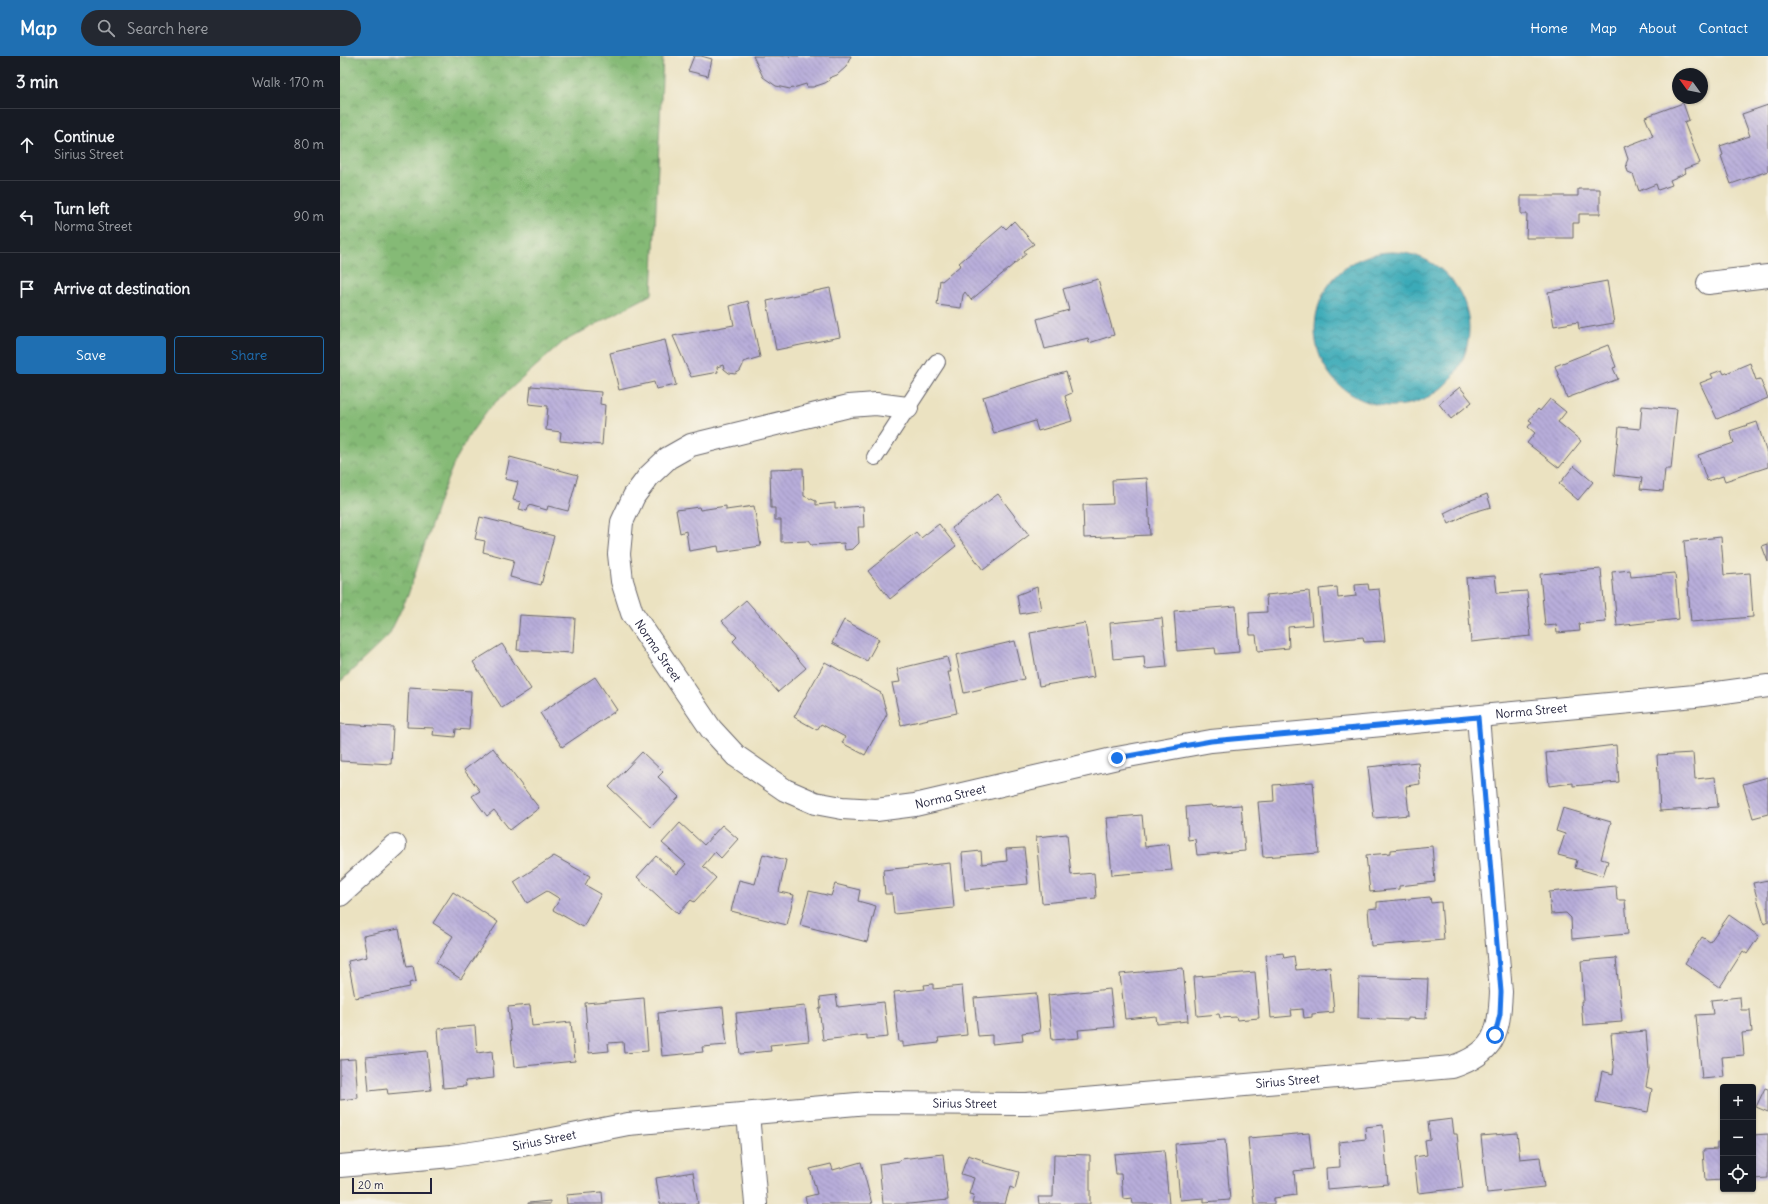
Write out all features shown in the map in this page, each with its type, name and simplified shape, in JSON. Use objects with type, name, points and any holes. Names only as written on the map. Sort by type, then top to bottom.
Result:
[{"type":"street","points":[[1708,283],[1768,276]]},
{"type":"street","name":"Norma Street","points":[[907,408],[876,404],[849,406],[691,445],[668,458],[649,476],[634,496],[622,522],[619,554],[622,581],[632,613],[711,729],[736,756],[785,790],[815,803],[842,808],[876,810],[915,805],[1117,758],[1211,741],[1702,695],[1768,686]]},
{"type":"street","name":"Sirius Street","points":[[340,1166],[451,1156],[512,1147],[628,1124],[868,1103],[1035,1104],[1444,1068],[1469,1062],[1484,1052],[1495,1035],[1500,1014],[1501,992],[1478,717]]},
{"type":"street","points":[[340,895],[394,844]]},
{"type":"street","points":[[748,1114],[756,1204]]},
{"type":"lane","points":[[875,457],[937,362]]},
{"type":"green space","points":[[340,56],[663,56],[652,294],[563,342],[489,408],[470,434],[454,463],[441,495],[408,595],[389,635],[340,682]]},
{"type":"water","points":[[1392,252],[1407,254],[1428,261],[1435,265],[1451,280],[1456,286],[1463,300],[1469,329],[1467,344],[1460,365],[1456,372],[1441,388],[1435,393],[1421,400],[1392,406],[1377,404],[1356,397],[1349,393],[1333,378],[1328,372],[1321,358],[1315,329],[1317,314],[1324,293],[1328,286],[1343,270],[1349,265],[1363,258]]},
{"type":"building","points":[[694,56],[712,59],[708,76],[688,71]]},
{"type":"building","points":[[753,56],[851,56],[846,67],[837,75],[829,78],[830,80],[825,83],[813,87],[807,87],[806,84],[790,89],[776,86],[763,77]]},
{"type":"building","points":[[1683,104],[1689,120],[1684,122],[1700,163],[1684,169],[1686,173],[1670,180],[1672,185],[1658,190],[1656,184],[1639,191],[1633,174],[1628,172],[1626,164],[1628,159],[1624,147],[1653,136],[1645,117]]},
{"type":"building","points":[[1768,105],[1768,171],[1731,184],[1721,156],[1723,155],[1720,146],[1750,136],[1742,114]]},
{"type":"building","points":[[1578,189],[1600,189],[1600,214],[1579,214],[1579,223],[1573,223],[1573,238],[1526,238],[1527,214],[1521,214],[1521,196],[1578,196]]},
{"type":"building","points":[[1014,221],[1034,244],[1024,251],[1026,254],[971,300],[965,292],[963,295],[961,308],[937,305],[940,280],[942,281],[961,265],[959,263],[1003,226],[1006,229]]},
{"type":"building","points":[[1098,279],[1114,335],[1089,343],[1088,338],[1045,349],[1037,319],[1069,310],[1063,289]]},
{"type":"building","points":[[1607,281],[1614,323],[1579,329],[1578,322],[1554,326],[1548,292]]},
{"type":"building","points":[[830,288],[840,337],[776,350],[767,301]]},
{"type":"building","points":[[748,301],[760,357],[743,362],[740,371],[735,374],[729,373],[724,369],[723,365],[717,367],[718,372],[691,377],[673,336],[734,325],[730,306]]},
{"type":"building","points":[[665,340],[676,385],[656,389],[654,382],[619,390],[610,353]]},
{"type":"building","points":[[1608,345],[1616,367],[1613,368],[1618,379],[1567,398],[1555,366]]},
{"type":"building","points":[[1750,363],[1756,380],[1760,379],[1768,398],[1717,419],[1700,383],[1713,378],[1711,374],[1722,370],[1724,374]]},
{"type":"building","points":[[1066,372],[1072,393],[1065,396],[1072,421],[1038,431],[1035,421],[994,434],[983,397]]},
{"type":"building","points":[[531,386],[601,392],[600,404],[605,405],[602,445],[560,441],[561,432],[546,430],[548,406],[529,404]]},
{"type":"building","points":[[1460,387],[1472,402],[1451,419],[1439,404]]},
{"type":"building","points":[[1550,399],[1566,412],[1558,422],[1581,441],[1559,468],[1527,443],[1535,433],[1528,427],[1532,422],[1529,420],[1538,409],[1540,411]]},
{"type":"building","points":[[1642,406],[1677,409],[1671,469],[1665,469],[1663,491],[1640,489],[1642,478],[1614,475],[1619,427],[1640,429]]},
{"type":"building","points":[[1757,422],[1768,457],[1768,467],[1725,481],[1723,476],[1707,481],[1698,455],[1734,443],[1730,431]]},
{"type":"building","points":[[510,457],[578,475],[568,511],[548,506],[547,510],[529,505],[527,511],[519,509],[521,502],[513,500],[518,482],[505,479]]},
{"type":"building","points":[[1574,466],[1593,482],[1578,500],[1559,484]]},
{"type":"building","points":[[803,468],[804,496],[816,501],[816,505],[835,503],[835,508],[863,506],[864,527],[858,527],[859,543],[853,549],[845,550],[844,543],[811,545],[808,541],[781,542],[781,520],[775,520],[775,508],[771,508],[770,469]]},
{"type":"building","points":[[1147,478],[1150,535],[1084,538],[1083,505],[1113,504],[1112,480]]},
{"type":"building","points":[[998,494],[1029,535],[983,570],[952,528]]},
{"type":"building","points":[[1487,494],[1491,507],[1470,513],[1449,524],[1444,513]]},
{"type":"building","points":[[726,506],[726,510],[754,506],[761,546],[719,552],[718,546],[689,551],[686,531],[680,533],[676,510],[699,507],[700,510]]},
{"type":"building","points":[[480,517],[554,536],[541,585],[510,577],[514,560],[483,552],[485,541],[475,539]]},
{"type":"building","points":[[939,524],[956,546],[890,599],[868,571],[916,532],[921,538]]},
{"type":"building","points":[[1721,537],[1724,575],[1750,573],[1753,617],[1691,622],[1684,541]]},
{"type":"building","points":[[1768,544],[1768,562],[1762,546]]},
{"type":"building","points":[[1601,569],[1606,622],[1579,624],[1580,631],[1557,633],[1556,625],[1545,626],[1540,574]]},
{"type":"building","points":[[1630,570],[1631,577],[1675,573],[1679,619],[1617,626],[1612,572]]},
{"type":"building","points":[[1495,576],[1497,593],[1527,591],[1531,636],[1471,642],[1466,578]]},
{"type":"building","points":[[1368,584],[1369,590],[1379,589],[1385,641],[1364,642],[1363,637],[1324,641],[1319,589],[1337,587],[1338,598],[1356,596],[1355,585]]},
{"type":"building","points":[[1037,587],[1041,610],[1020,614],[1017,595]]},
{"type":"building","points":[[1309,591],[1312,625],[1288,627],[1289,648],[1258,651],[1256,635],[1250,635],[1249,613],[1267,612],[1266,595]]},
{"type":"building","points":[[746,600],[806,668],[778,692],[733,641],[737,637],[722,621]]},
{"type":"building","points":[[1236,606],[1239,652],[1216,654],[1215,648],[1177,651],[1174,611]]},
{"type":"building","points":[[520,615],[575,618],[573,653],[517,650]]},
{"type":"building","points":[[1162,618],[1167,667],[1145,669],[1144,656],[1113,659],[1110,623]]},
{"type":"building","points":[[844,620],[879,639],[867,661],[832,643]]},
{"type":"building","points":[[1085,623],[1094,677],[1039,686],[1030,633]]},
{"type":"building","points":[[1015,641],[1024,679],[964,693],[956,655]]},
{"type":"building","points":[[502,644],[531,689],[502,708],[473,662]]},
{"type":"building","points":[[947,657],[951,672],[948,672],[957,713],[901,725],[892,683],[900,682],[897,669]]},
{"type":"building","points":[[825,662],[881,693],[887,714],[865,755],[842,743],[845,737],[821,724],[817,730],[794,717]]},
{"type":"building","points":[[595,677],[617,710],[562,747],[540,713]]},
{"type":"building","points":[[409,687],[471,691],[469,730],[456,729],[455,737],[433,735],[434,728],[407,727]]},
{"type":"building","points":[[340,724],[393,727],[391,764],[340,761]]},
{"type":"building","points":[[1616,745],[1619,782],[1573,786],[1573,783],[1549,786],[1546,753]]},
{"type":"building","points":[[493,748],[539,808],[510,830],[494,810],[487,816],[472,796],[480,791],[464,770]]},
{"type":"building","points":[[642,752],[663,772],[658,777],[679,797],[651,827],[609,787]]},
{"type":"building","points":[[1693,753],[1695,779],[1715,777],[1718,807],[1660,811],[1657,755]]},
{"type":"building","points":[[1418,762],[1420,784],[1406,786],[1409,815],[1374,818],[1368,767]]},
{"type":"building","points":[[1768,777],[1768,814],[1753,818],[1743,784]]},
{"type":"building","points":[[1313,782],[1319,853],[1263,857],[1258,802],[1274,801],[1273,785]]},
{"type":"building","points":[[1212,805],[1213,807],[1241,805],[1245,851],[1197,855],[1195,839],[1188,840],[1186,807]]},
{"type":"building","points":[[1563,808],[1611,822],[1601,859],[1608,861],[1603,876],[1575,868],[1577,860],[1558,855],[1565,834],[1556,831]]},
{"type":"building","points":[[1142,815],[1145,847],[1169,844],[1172,870],[1112,875],[1107,818]]},
{"type":"building","points":[[680,823],[704,845],[722,825],[738,839],[721,858],[715,852],[703,866],[716,878],[694,902],[691,900],[678,914],[637,877],[656,856],[677,874],[686,864],[662,843]]},
{"type":"building","points":[[1067,834],[1071,875],[1094,873],[1096,898],[1042,903],[1036,837]]},
{"type":"building","points":[[1432,846],[1435,882],[1399,886],[1399,889],[1370,892],[1366,855],[1391,853],[1391,850]]},
{"type":"building","points":[[1024,848],[1028,884],[965,890],[962,853],[981,851],[982,864],[1007,861],[1006,849]]},
{"type":"building","points":[[763,854],[786,860],[779,892],[794,895],[787,925],[731,911],[739,880],[755,884]]},
{"type":"building","points":[[554,856],[590,876],[585,885],[601,894],[583,927],[553,910],[560,899],[547,891],[527,903],[514,882]]},
{"type":"building","points":[[950,863],[954,908],[894,914],[892,894],[885,894],[883,870]]},
{"type":"building","points":[[1768,880],[1768,922],[1764,924],[1753,883]]},
{"type":"building","points":[[835,884],[860,890],[858,901],[876,906],[867,942],[800,925],[809,891],[831,896]]},
{"type":"building","points":[[1616,886],[1617,900],[1625,900],[1628,934],[1572,939],[1571,918],[1566,913],[1551,914],[1549,892]]},
{"type":"building","points":[[453,892],[498,922],[461,979],[436,963],[453,936],[433,923]]},
{"type":"building","points":[[1430,897],[1431,903],[1441,902],[1444,940],[1371,946],[1368,909],[1377,908],[1377,902]]},
{"type":"building","points":[[1729,915],[1759,936],[1747,954],[1743,951],[1720,987],[1685,963],[1702,937],[1710,942]]},
{"type":"building","points":[[399,929],[407,967],[413,966],[416,981],[409,983],[410,987],[355,998],[348,961],[367,957],[363,936]]},
{"type":"building","points":[[1283,953],[1284,958],[1294,956],[1296,970],[1330,967],[1334,1012],[1312,1014],[1312,1017],[1304,1018],[1303,1009],[1291,1010],[1292,1016],[1271,1018],[1266,955]]},
{"type":"building","points":[[1616,958],[1622,1022],[1583,1025],[1581,1001],[1584,1001],[1581,961]]},
{"type":"building","points":[[1183,968],[1188,1021],[1157,1024],[1156,1016],[1125,1019],[1120,974]]},
{"type":"building","points":[[1255,972],[1259,1018],[1237,1020],[1236,1017],[1220,1018],[1219,1014],[1197,1016],[1194,977]]},
{"type":"building","points":[[1359,977],[1428,979],[1426,1019],[1408,1018],[1408,1020],[1358,1018]]},
{"type":"building","points":[[933,984],[933,989],[962,986],[967,1035],[938,1038],[939,1043],[903,1047],[903,1042],[899,1042],[894,992],[925,989],[924,985]]},
{"type":"building","points":[[1110,989],[1114,1027],[1078,1030],[1079,1038],[1052,1040],[1048,995]]},
{"type":"building","points":[[1036,993],[1040,1031],[1022,1033],[1023,1041],[992,1044],[992,1035],[978,1036],[974,998]]},
{"type":"building","points":[[836,995],[838,1007],[884,1002],[888,1037],[867,1039],[867,1035],[823,1040],[819,1008],[821,1008],[820,997]]},
{"type":"building","points":[[1740,997],[1741,1010],[1750,1010],[1752,1032],[1742,1033],[1744,1055],[1722,1057],[1724,1077],[1702,1079],[1696,1015],[1713,1014],[1711,1000]]},
{"type":"building","points":[[644,998],[648,1051],[624,1053],[623,1042],[608,1043],[609,1051],[589,1053],[585,1003]]},
{"type":"building","points":[[530,1005],[532,1026],[571,1022],[575,1061],[514,1067],[508,1007]]},
{"type":"building","points":[[805,1006],[809,1041],[770,1045],[771,1051],[740,1054],[736,1013]]},
{"type":"building","points":[[723,1007],[727,1045],[702,1047],[703,1052],[662,1056],[658,1013]]},
{"type":"building","points":[[475,1026],[477,1053],[492,1051],[494,1078],[465,1081],[466,1086],[443,1088],[438,1029]]},
{"type":"building","points":[[1646,1031],[1649,1069],[1646,1087],[1652,1089],[1648,1112],[1596,1102],[1602,1071],[1613,1074],[1614,1067],[1611,1034]]},
{"type":"building","points":[[427,1051],[431,1090],[388,1094],[387,1089],[369,1091],[366,1057]]},
{"type":"building","points":[[355,1059],[358,1098],[340,1100],[340,1060]]},
{"type":"building","points":[[1765,1088],[1768,1089],[1768,1112],[1756,1107]]},
{"type":"building","points":[[1452,1119],[1454,1134],[1457,1134],[1463,1188],[1418,1193],[1414,1157],[1427,1155],[1425,1140],[1430,1139],[1428,1122]]},
{"type":"building","points":[[1383,1125],[1388,1184],[1327,1189],[1326,1168],[1340,1167],[1339,1142],[1366,1139],[1365,1127]]},
{"type":"building","points":[[1309,1133],[1313,1169],[1294,1171],[1296,1195],[1274,1198],[1274,1204],[1254,1204],[1248,1138]]},
{"type":"building","points":[[1517,1133],[1520,1159],[1540,1157],[1544,1187],[1487,1193],[1481,1136]]},
{"type":"building","points":[[1768,1134],[1768,1178],[1756,1179],[1756,1135]]},
{"type":"building","points":[[1225,1140],[1230,1200],[1204,1202],[1204,1198],[1180,1200],[1175,1144]]},
{"type":"building","points":[[1717,1143],[1720,1143],[1720,1180],[1705,1181],[1703,1150],[1717,1149]]},
{"type":"building","points":[[1164,1150],[1169,1204],[1133,1204],[1132,1198],[1123,1199],[1121,1174],[1116,1174],[1114,1154]]},
{"type":"building","points":[[943,1154],[948,1200],[909,1204],[883,1204],[879,1164],[900,1161],[901,1159]]},
{"type":"building","points":[[1054,1154],[1090,1155],[1090,1204],[1039,1204],[1038,1197],[1053,1197]]},
{"type":"building","points":[[968,1155],[983,1160],[982,1162],[1019,1172],[1015,1189],[1010,1187],[1005,1204],[972,1204],[974,1195],[969,1194],[974,1178],[961,1174]]},
{"type":"building","points":[[861,1162],[872,1204],[807,1204],[805,1197],[817,1194],[810,1169],[831,1164],[833,1170]]},
{"type":"building","points":[[693,1172],[698,1204],[660,1204],[656,1178]]},
{"type":"building","points":[[602,1192],[603,1204],[567,1204],[566,1195]]},
{"type":"building","points":[[550,1201],[550,1204],[528,1204],[528,1203]]},
{"type":"route","points":[[1117,758],[1211,741],[1478,717],[1501,992],[1500,1014],[1495,1035]]}]
